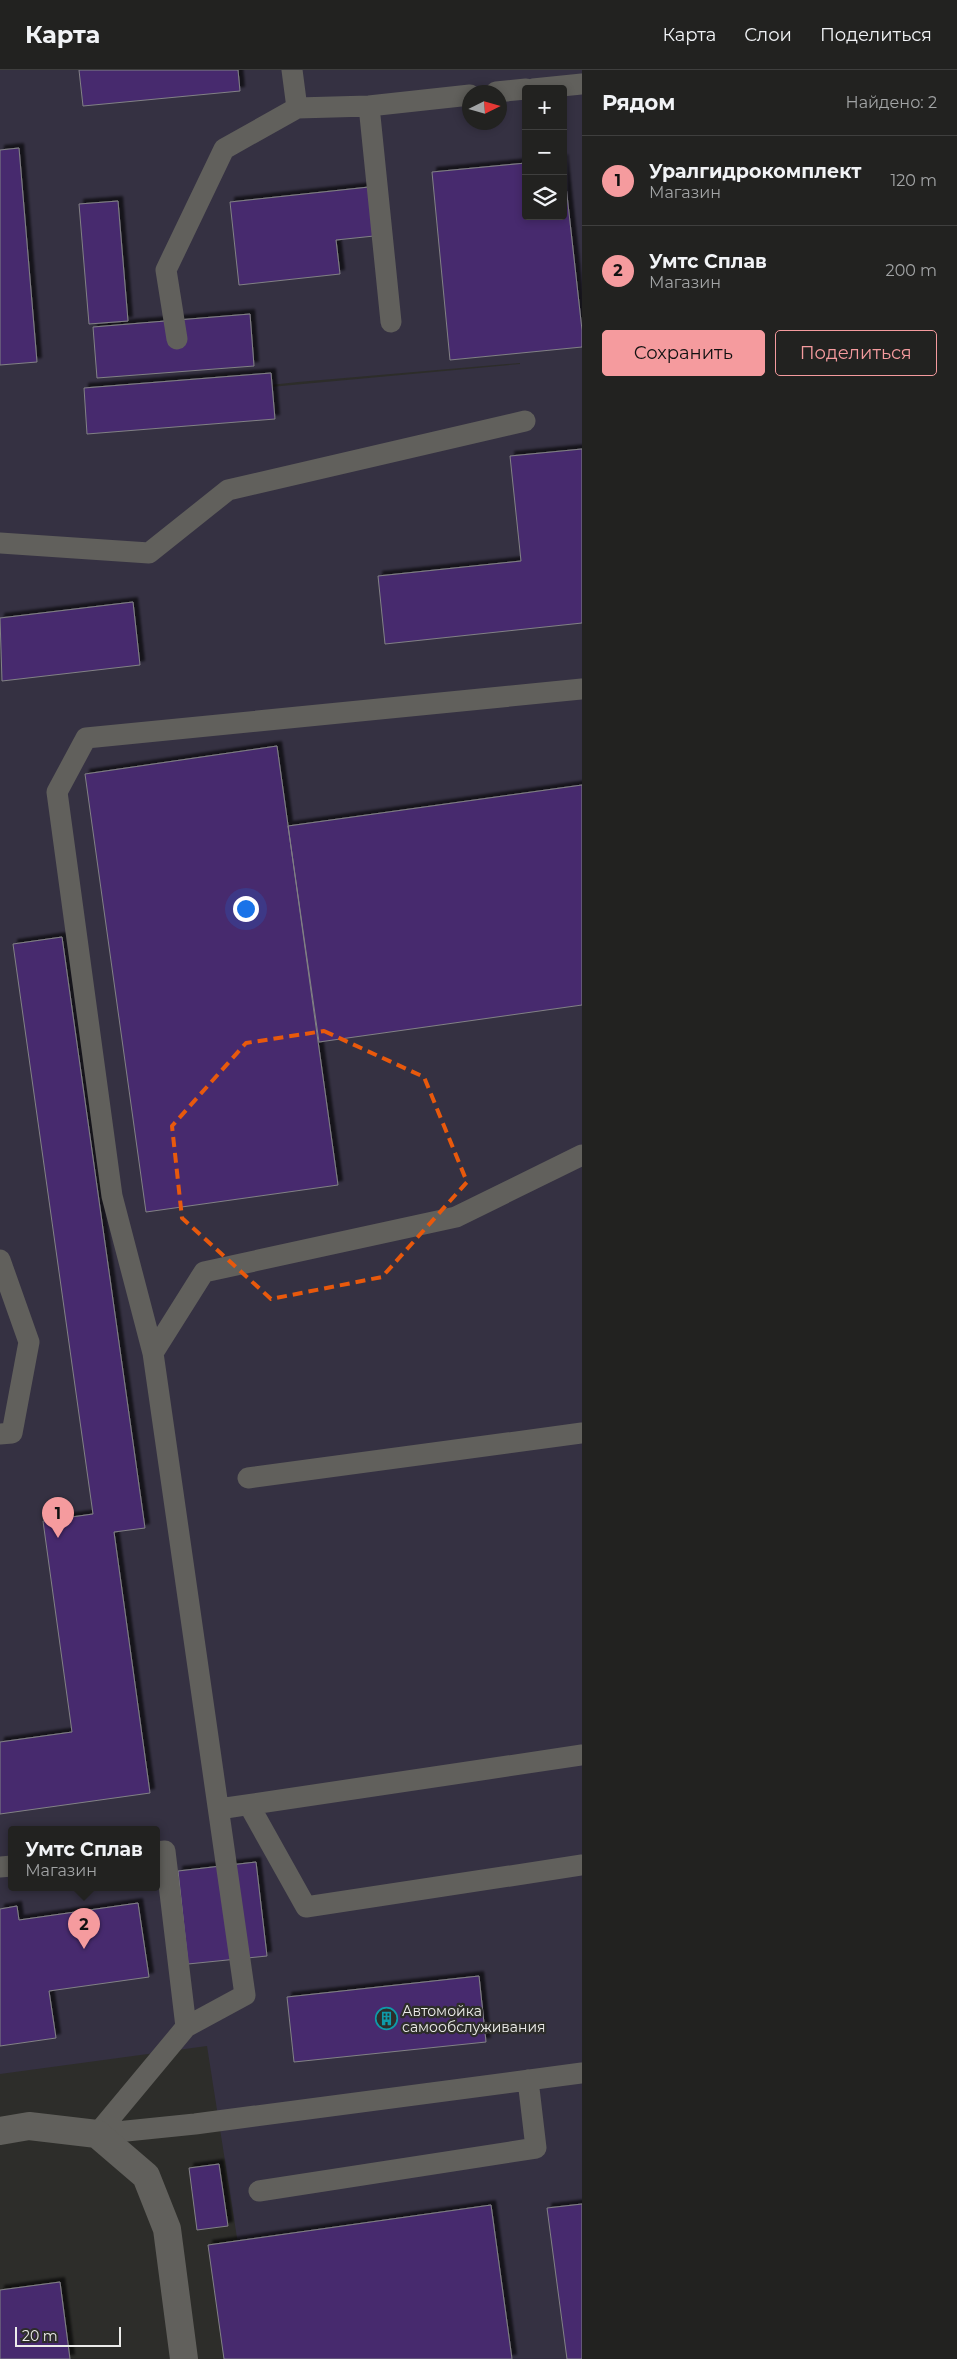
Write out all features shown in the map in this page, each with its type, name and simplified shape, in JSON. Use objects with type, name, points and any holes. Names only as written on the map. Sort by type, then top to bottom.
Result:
[{"type":"street","points":[[0,2131],[29,2126],[97,2134],[146,2176],[167,2229],[184,2359]]},
{"type":"lane","points":[[292,70],[297,108]]},
{"type":"lane","points":[[567,86],[582,84]]},
{"type":"lane","points":[[507,91],[522,90]]},
{"type":"lane","points":[[177,339],[166,270],[224,149],[297,108],[369,106],[462,96]]},
{"type":"lane","points":[[369,106],[391,322]]},
{"type":"lane","points":[[0,543],[149,553],[228,490],[525,421]]},
{"type":"lane","points":[[97,2134],[186,2027],[245,1995],[153,1353],[112,1196],[57,792],[86,738],[582,689]]},
{"type":"lane","points":[[153,1353],[204,1272],[456,1217],[582,1155]]},
{"type":"lane","points":[[0,1260],[29,1342],[12,1433],[0,1434]]},
{"type":"lane","points":[[248,1478],[582,1433]]},
{"type":"lane","points":[[219,1809],[582,1755]]},
{"type":"lane","points":[[249,1805],[306,1907],[582,1865]]},
{"type":"lane","points":[[160,1852],[165,1851],[186,2027]]},
{"type":"lane","points":[[97,2134],[195,2124],[582,2073]]},
{"type":"lane","points":[[259,2191],[536,2148],[528,2080]]},
{"type":"highlighted area","points":[[324,1031],[424,1077],[467,1182],[382,1277],[271,1299],[182,1218],[172,1126],[246,1043]]},
{"type":"shaded area","points":[[0,70],[582,70],[582,2359],[256,2359],[207,2046],[0,2074]],"holes":[[[520,364],[130,400],[298,382]]]},
{"type":"building","points":[[79,70],[238,70],[240,91],[83,106]]},
{"type":"building","points":[[19,148],[37,362],[0,365],[0,150]]},
{"type":"building","points":[[522,163],[522,220],[567,220],[567,195],[582,330],[582,347],[450,360],[432,172]]},
{"type":"building","points":[[369,187],[374,236],[336,240],[340,274],[239,285],[230,202]]},
{"type":"building","points":[[118,201],[128,321],[89,324],[79,204]]},
{"type":"building","points":[[250,314],[254,366],[97,378],[93,327]]},
{"type":"building","points":[[271,373],[275,419],[87,434],[84,388]]},
{"type":"building","points":[[582,449],[582,623],[385,644],[378,576],[521,561],[510,456]]},
{"type":"building","points":[[133,602],[140,665],[2,681],[0,618]]},
{"type":"building","points":[[277,746],[338,1185],[146,1212],[85,774]]},
{"type":"building","points":[[582,785],[582,1005],[319,1042],[288,826]]},
{"type":"building","points":[[62,937],[145,1528],[114,1532],[150,1793],[0,1814],[0,1742],[72,1732],[43,1521],[93,1514],[13,944]]},
{"type":"building","points":[[256,1862],[267,1956],[188,1964],[178,1871]]},
{"type":"building","points":[[138,1903],[149,1977],[49,1991],[56,2038],[0,2046],[0,1909],[17,1906],[19,1920]]},
{"type":"building","name":"Автомойка самообслуживания","points":[[479,1976],[486,2042],[294,2062],[287,1997]]},
{"type":"building","points":[[219,2164],[228,2226],[197,2230],[189,2168]]},
{"type":"building","points":[[582,2204],[582,2359],[567,2359],[547,2208]]},
{"type":"building","points":[[491,2205],[512,2359],[224,2359],[208,2245]]},
{"type":"building","points":[[60,2282],[70,2359],[0,2359],[0,2290]]},
{"type":"place","name":"Уралгидрокомплект","points":[[58,1538]]},
{"type":"place","name":"Умтс Сплав","points":[[84,1949]]},
{"type":"place","name":"Автомойка самообслуживания","points":[[386,2019]]}]
